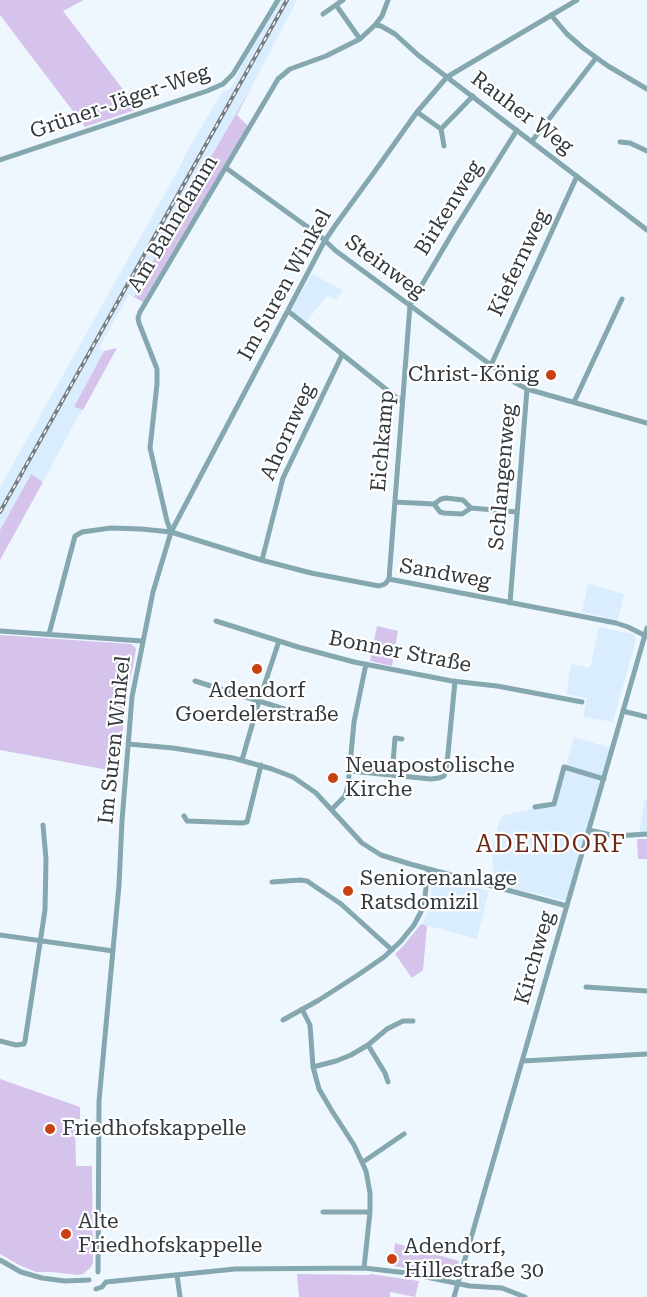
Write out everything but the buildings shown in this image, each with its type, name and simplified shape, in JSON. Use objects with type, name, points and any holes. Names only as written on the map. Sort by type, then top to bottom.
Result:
[{"type":"street","name":"Grüner-Jäger-Weg","points":[[0,160],[223,84],[233,74],[278,0]]},
{"type":"street","points":[[322,14],[343,0]]},
{"type":"street","name":"Am Bahndamm","points":[[171,532],[150,448],[157,369],[140,327],[138,318],[140,312],[281,75],[360,39],[382,16],[388,0]]},
{"type":"street","name":"Im Suren Winkel","points":[[98,1272],[99,1101],[120,870],[133,687],[153,592],[171,532],[324,242],[417,112],[447,77],[577,0]]},
{"type":"street","points":[[336,5],[360,39]]},
{"type":"street","points":[[551,15],[575,42],[596,58],[647,89]]},
{"type":"street","name":"Rauher Weg","points":[[375,25],[395,34],[418,55],[647,230]]},
{"type":"street","points":[[532,141],[596,58]]},
{"type":"street","points":[[441,129],[473,96]]},
{"type":"street","points":[[417,112],[441,129],[444,146]]},
{"type":"street","name":"Birkenweg","points":[[410,305],[465,212],[518,130]]},
{"type":"street","points":[[620,142],[630,143],[647,151]]},
{"type":"street","name":"Steinweg","points":[[226,168],[514,382],[527,389],[647,423]]},
{"type":"street","name":"Kiefernweg","points":[[490,365],[577,176]]},
{"type":"street","points":[[574,402],[622,299]]},
{"type":"street","name":"Eichkamp","points":[[389,579],[410,305]]},
{"type":"street","points":[[288,311],[402,402]]},
{"type":"street","name":"Ahornweg","points":[[262,560],[283,478],[342,355]]},
{"type":"street","name":"Schlangenweg","points":[[510,603],[527,389]]},
{"type":"street","points":[[394,502],[434,504],[444,498],[460,499],[471,508]]},
{"type":"street","points":[[434,504],[440,512],[444,513],[462,514],[471,508],[517,512]]},
{"type":"street","name":"Sandweg","points":[[49,634],[75,536],[82,532],[111,528],[171,532],[311,573],[379,586],[385,584],[389,579],[616,623],[646,636]]},
{"type":"street","name":"Bonner Straße","points":[[216,621],[337,658],[582,702]]},
{"type":"street","name":"Kirchweg","points":[[454,1297],[647,628]]},
{"type":"street","points":[[0,631],[142,641]]},
{"type":"street","points":[[242,760],[279,641]]},
{"type":"street","points":[[332,809],[345,796],[348,786],[354,722],[366,664]]},
{"type":"street","points":[[195,681],[297,713]]},
{"type":"street","points":[[350,771],[436,779],[444,776],[455,681]]},
{"type":"street","points":[[623,711],[647,717]]},
{"type":"street","points":[[392,775],[395,738],[402,739]]},
{"type":"street","points":[[128,744],[181,749],[261,765],[295,778],[316,793],[362,843],[386,857],[567,906]]},
{"type":"street","points":[[184,816],[187,821],[247,822],[261,765]]},
{"type":"street","points":[[535,807],[554,804],[564,767],[604,779]]},
{"type":"street","points":[[0,1041],[16,1045],[24,1044],[26,1041],[41,941],[46,887],[43,825]]},
{"type":"street","points":[[589,830],[616,836],[647,834]]},
{"type":"street","points":[[283,1020],[358,975],[392,950],[414,925],[421,913],[425,900],[428,869]]},
{"type":"street","points":[[272,882],[307,881],[341,904],[392,950]]},
{"type":"street","points":[[0,935],[113,951]]},
{"type":"street","points":[[586,987],[647,991]]},
{"type":"street","points":[[302,1009],[310,1026],[313,1067],[319,1089],[363,1162],[369,1187],[370,1212],[364,1268]]},
{"type":"street","points":[[313,1067],[351,1055],[402,1022],[413,1021]]},
{"type":"street","points":[[368,1045],[388,1082]]},
{"type":"street","points":[[523,1061],[647,1054],[647,1046]]},
{"type":"street","points":[[363,1162],[404,1134]]},
{"type":"street","points":[[323,1212],[370,1212]]},
{"type":"street","points":[[0,1260],[21,1272],[42,1278],[66,1281],[89,1280]]},
{"type":"street","points":[[96,1289],[102,1287],[106,1282],[236,1269],[364,1268],[458,1284],[502,1288],[525,1297]]},
{"type":"street","points":[[96,1289],[91,1286],[89,1280],[92,1274],[98,1272],[104,1275],[106,1282]]},
{"type":"street","points":[[177,1275],[180,1297]]},
{"type":"street","points":[[96,1289],[96,1297]]},
{"type":"shaded area","points":[[0,0],[84,0],[63,11],[138,109],[85,127],[0,15]]},
{"type":"shaded area","points":[[281,0],[297,0],[252,86],[179,212],[134,297],[129,294],[99,348],[104,351],[74,407],[83,410],[43,482],[30,475],[0,530],[0,487],[185,155],[222,92],[230,89]]},
{"type":"shaded area","points":[[252,86],[237,115],[248,126],[143,302],[134,297],[179,212]]},
{"type":"shaded area","points":[[312,274],[343,290],[336,300],[327,296],[306,322],[294,313],[293,307]]},
{"type":"shaded area","points":[[117,348],[83,410],[74,407],[104,351]]},
{"type":"shaded area","points":[[31,474],[43,482],[0,560],[0,530]]},
{"type":"shaded area","points":[[588,584],[624,594],[618,620],[582,612]]},
{"type":"shaded area","points":[[377,626],[398,631],[392,666],[370,661]]},
{"type":"shaded area","points":[[599,627],[634,634],[636,639],[613,722],[583,717],[587,698],[566,694],[571,664],[590,668]]},
{"type":"shaded area","points":[[0,635],[131,644],[135,647],[123,717],[123,737],[118,758],[119,772],[0,750]]},
{"type":"shaded area","points":[[574,737],[611,748],[567,901],[495,884],[492,857],[499,822],[503,815],[555,805]]},
{"type":"shaded area","points":[[645,799],[647,799],[647,832],[639,832]]},
{"type":"shaded area","points":[[637,839],[647,839],[647,859],[638,859]]},
{"type":"shaded area","points":[[440,876],[443,879],[489,891],[477,939],[421,924],[430,904],[432,881]]},
{"type":"shaded area","points":[[421,924],[427,926],[423,970],[412,978],[395,954]]},
{"type":"shaded area","points":[[0,1079],[80,1107],[80,1119],[75,1119],[76,1166],[92,1166],[93,1263],[83,1274],[36,1272],[0,1254]]},
{"type":"shaded area","points":[[395,1243],[459,1261],[455,1274],[451,1276],[393,1266]]},
{"type":"shaded area","points":[[297,1274],[371,1274],[419,1281],[415,1297],[390,1292],[390,1297],[299,1297]]},
{"type":"railway","points":[[0,512],[287,0]]},
{"type":"place","name":"Christ-König","points":[[551,375]]},
{"type":"place","name":"Adendorf Goerdelerstraße","points":[[257,669]]},
{"type":"place","name":"Neuapostolische Kirche","points":[[333,778]]},
{"type":"place","name":"Seniorenanlage Ratsdomizil","points":[[348,891]]},
{"type":"place","name":"Friedhofskappelle","points":[[50,1129]]},
{"type":"place","name":"Alte Friedhofskappelle","points":[[66,1234]]},
{"type":"place","name":"Adendorf, Hillestraße 30","points":[[392,1259]]},
{"type":"district","name":"ADENDORF","points":[[551,845]]}]
